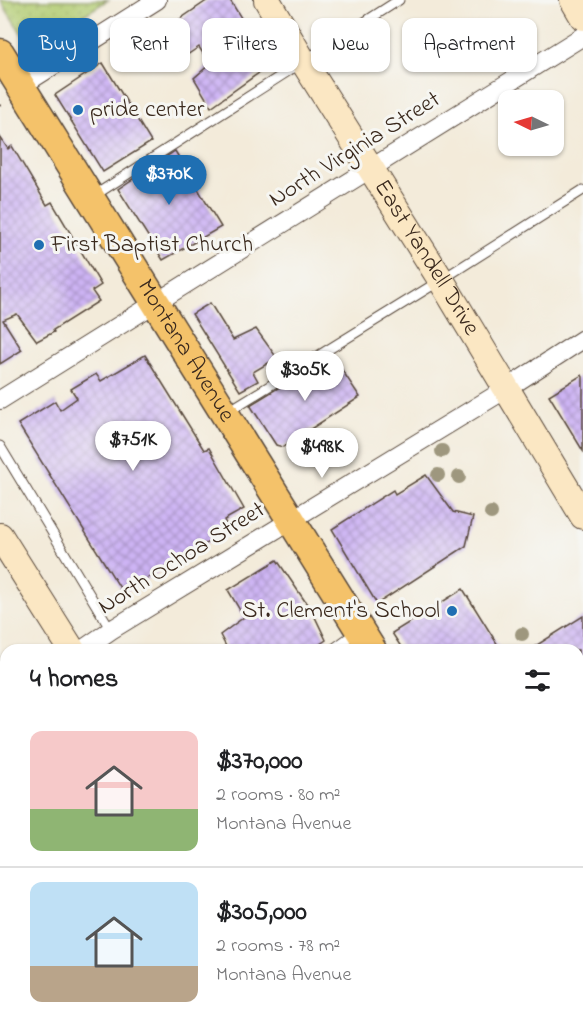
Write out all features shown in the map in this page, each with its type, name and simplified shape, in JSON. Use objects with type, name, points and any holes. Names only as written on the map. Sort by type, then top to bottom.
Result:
[{"type":"main road","name":"Montana Avenue","points":[[5,82],[90,199],[366,640]]},
{"type":"street","points":[[5,82],[158,0]]},
{"type":"street","name":"East Yandell Drive","points":[[267,0],[506,389],[580,503]]},
{"type":"street","points":[[573,0],[583,17]]},
{"type":"street","name":"North Virginia Street","points":[[0,400],[583,36]]},
{"type":"street","name":"North Ochoa Street","points":[[91,644],[506,389],[583,339]]},
{"type":"street","points":[[0,536],[68,644]]},
{"type":"lane","points":[[90,199],[399,0]]},
{"type":"lane","points":[[225,413],[583,190]]},
{"type":"lane","points":[[0,446],[111,630]]},
{"type":"green space","points":[[0,0],[108,0],[79,18],[18,18],[18,28]]},
{"type":"building","points":[[208,0],[230,0],[241,18],[202,18],[202,52],[199,47],[190,53],[190,18],[182,18]]},
{"type":"building","points":[[103,63],[151,142],[103,172],[55,95],[90,72],[98,72],[98,66]]},
{"type":"building","points":[[202,71],[260,72],[211,107],[194,78]]},
{"type":"building","name":"First Baptist Church","points":[[0,137],[8,149],[12,146],[47,205],[52,202],[101,285],[92,291],[99,301],[37,341],[17,314],[3,320],[22,350],[0,364]]},
{"type":"building","points":[[175,151],[221,227],[163,260],[118,189]]},
{"type":"building","points":[[210,303],[233,340],[256,329],[277,358],[253,372],[258,381],[240,391],[192,314]]},
{"type":"building","points":[[145,355],[204,450],[209,448],[244,509],[224,520],[229,530],[123,593],[18,424],[55,401],[60,410],[77,398],[71,389],[96,374],[101,381]]},
{"type":"building","points":[[332,355],[360,397],[283,447],[276,445],[250,405]]},
{"type":"building","points":[[582,375],[583,377],[583,451],[549,395]]},
{"type":"building","points":[[426,475],[453,512],[473,517],[466,546],[377,604],[332,529],[393,490],[395,494]]},
{"type":"building","points":[[277,560],[313,613],[326,640],[320,644],[225,644],[220,635],[244,617],[228,590]]},
{"type":"building","name":"St. Clement's School","points":[[463,589],[497,644],[399,644],[392,633]]},
{"type":"building","points":[[583,616],[583,644],[539,644]]},
{"type":"place","name":"pride center","points":[[78,110]]},
{"type":"place","name":"First Baptist Church","points":[[39,245]]},
{"type":"place","name":"St. Clement's School","points":[[452,611]]}]
